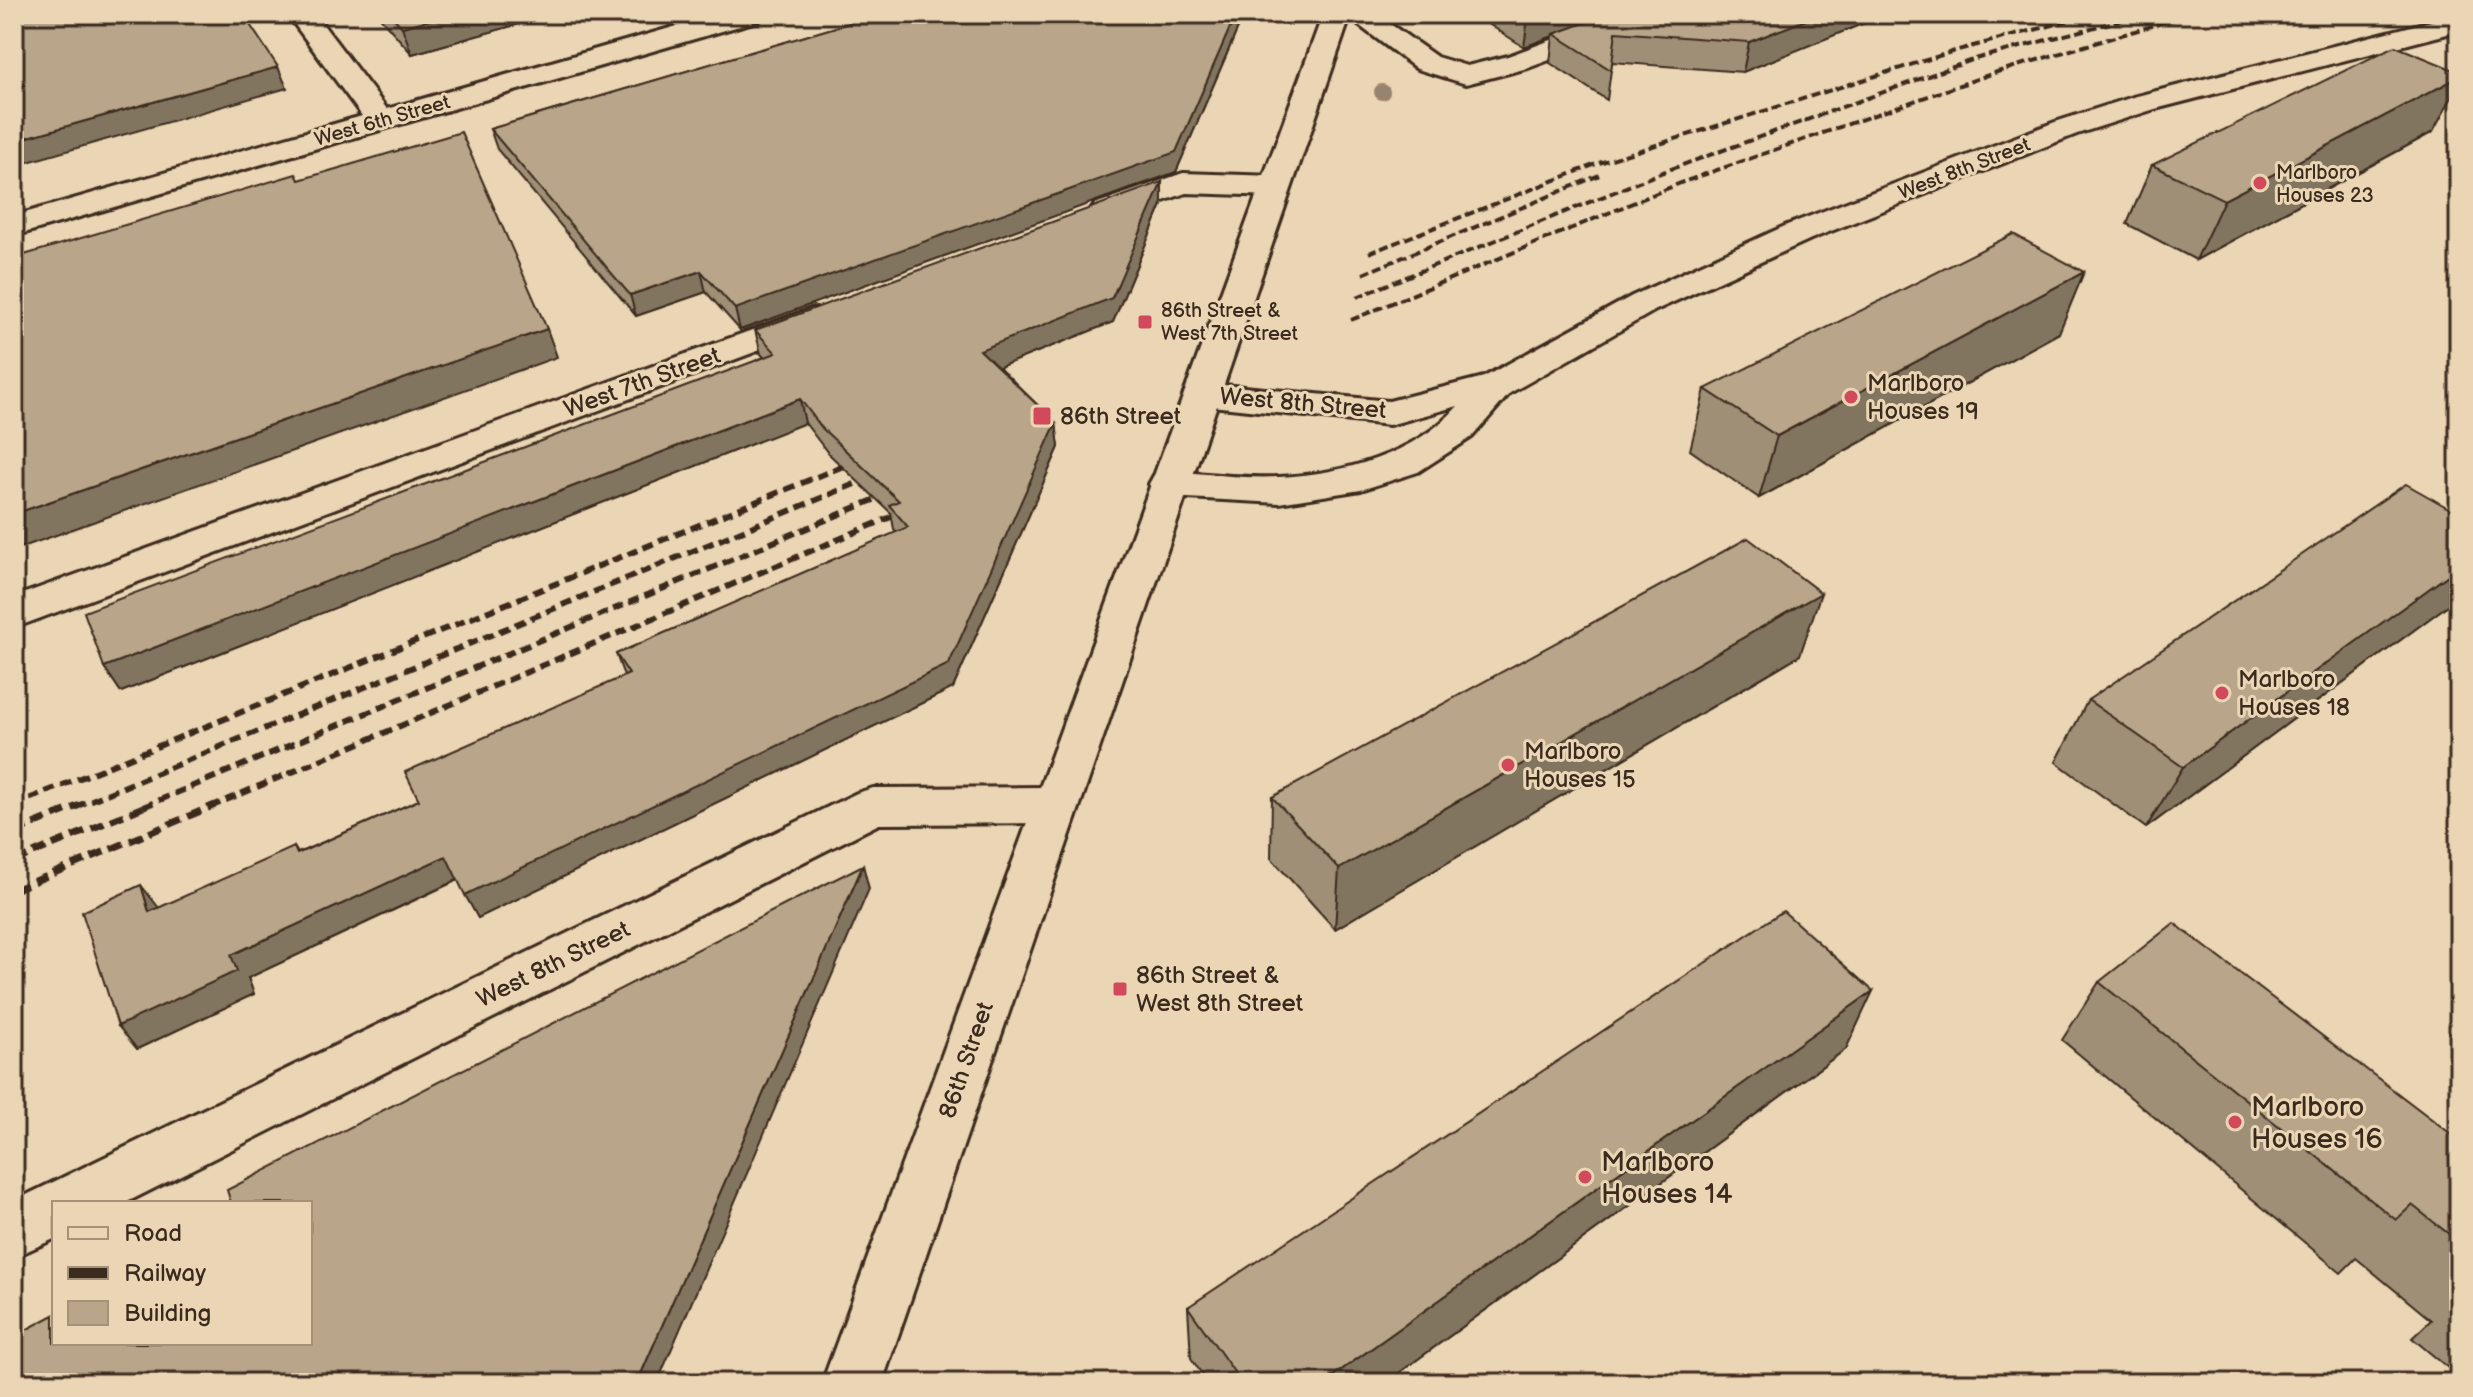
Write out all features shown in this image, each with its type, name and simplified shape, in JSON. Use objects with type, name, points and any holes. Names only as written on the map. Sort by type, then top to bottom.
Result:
[{"type":"street","points":[[301,14],[381,121]]},
{"type":"street","name":"West 6th Street","points":[[14,226],[750,14]]},
{"type":"street","name":"86th Street","points":[[852,1383],[1337,14]]},
{"type":"street","points":[[1358,14],[1427,63],[1466,75],[1518,62],[1647,14]]},
{"type":"street","name":"West 8th Street","points":[[1202,394],[1389,413],[1497,385],[1644,303],[1799,232],[2066,128],[2144,103],[2459,22]]},
{"type":"street","points":[[1078,222],[1183,183],[1275,186]]},
{"type":"street","name":"West 7th Street","points":[[14,613],[838,310]]},
{"type":"street","name":"West 8th Street","points":[[1168,484],[1279,490],[1361,477],[1404,463],[1459,429],[1497,385]]},
{"type":"street","name":"West 8th Street","points":[[73,1201],[873,806],[1057,805]]},
{"type":"street","points":[[14,1230],[52,1211]]},
{"type":"building","points":[[14,14],[243,14],[278,67],[14,141]]},
{"type":"building","points":[[390,14],[452,14],[402,27]]},
{"type":"building","points":[[880,14],[1236,14],[1176,152],[735,309],[701,271],[630,295],[490,129]]},
{"type":"building","points":[[1609,14],[1821,14],[1749,42],[1616,32],[1611,70],[1554,34]]},
{"type":"building","points":[[2395,46],[2459,72],[2459,77],[2224,200],[2152,165]]},
{"type":"building","points":[[461,132],[547,329],[14,514],[14,258],[296,174],[299,180]]},
{"type":"building","points":[[1162,182],[1112,298],[980,350],[1056,423],[949,664],[465,895],[446,856],[231,955],[237,971],[118,1026],[82,912],[141,885],[149,912],[294,847],[297,854],[419,800],[405,772],[629,674],[616,654],[908,527],[889,505],[899,501],[823,429],[800,399],[104,667],[84,612],[776,353],[755,330]]},
{"type":"building","points":[[2013,234],[2084,272],[1777,436],[1705,389]]},
{"type":"building","points":[[2406,484],[2459,514],[2459,567],[2183,767],[2088,700]]},
{"type":"building","points":[[1748,538],[1821,593],[1339,869],[1272,797]]},
{"type":"building","points":[[863,865],[637,1383],[14,1383],[14,1336],[52,1316],[52,1345],[312,1345],[312,1201],[230,1201],[227,1190]]},
{"type":"building","name":"Marlboro Houses 14","points":[[1783,911],[1873,991],[1323,1383],[1242,1383],[1188,1307]]},
{"type":"building","points":[[2174,923],[2459,1140],[2459,1242],[2412,1205],[2396,1220],[2099,982]]},
{"type":"railway","points":[[1369,253],[1599,163],[1958,50],[2095,14]]},
{"type":"railway","points":[[1357,297],[1663,172],[1975,59],[2144,14]]},
{"type":"railway","points":[[1351,320],[1683,182],[1997,72],[2192,14]]},
{"type":"railway","points":[[1363,274],[1602,174]]},
{"type":"railway","points":[[14,805],[863,458]]},
{"type":"railway","points":[[75,807],[879,474]]},
{"type":"railway","points":[[143,807],[895,491]]},
{"type":"railway","points":[[210,807],[912,508]]},
{"type":"railway","points":[[14,832],[80,805]]},
{"type":"railway","points":[[14,861],[148,805]]},
{"type":"railway","points":[[14,890],[215,805]]},
{"type":"place","name":"Marlboro Houses 23","points":[[2260,183]]},
{"type":"place","name":"86th Street & West 7th Street","points":[[1145,322]]},
{"type":"place","name":"Marlboro Houses 19","points":[[1851,397]]},
{"type":"place","name":"86th Street","points":[[1042,416]]},
{"type":"place","name":"Marlboro Houses 18","points":[[2222,693]]},
{"type":"place","name":"Marlboro Houses 15","points":[[1508,765]]},
{"type":"place","name":"86th Street & West 8th Street","points":[[1120,989]]},
{"type":"place","name":"Marlboro Houses 16","points":[[2235,1122]]},
{"type":"place","name":"Marlboro Houses 14","points":[[1585,1177]]}]
